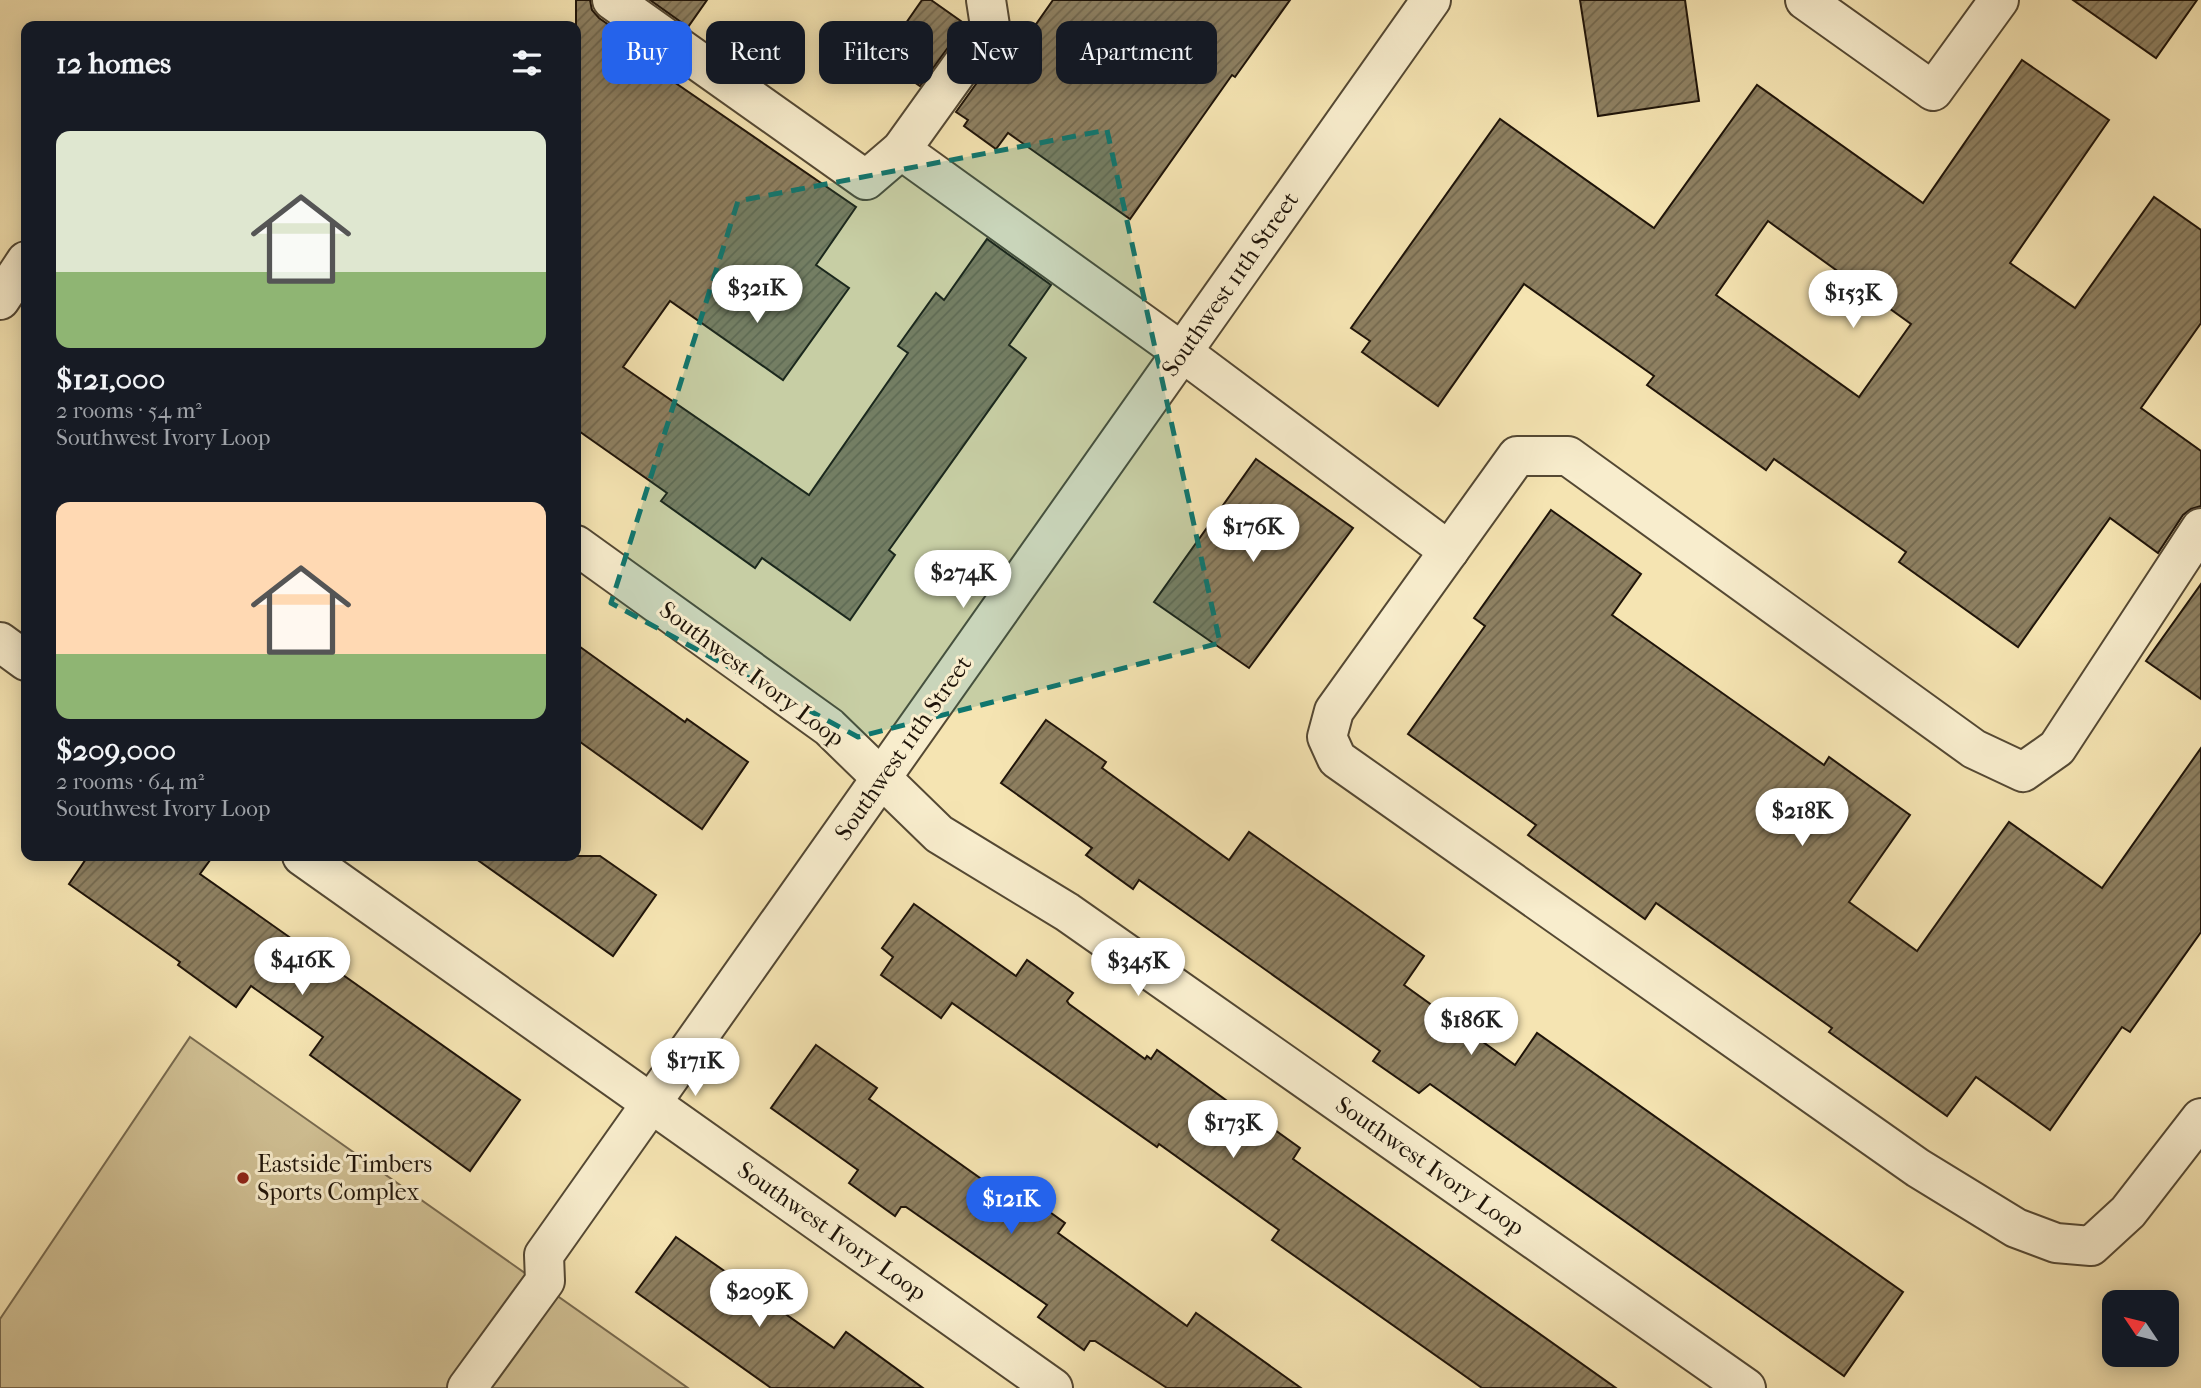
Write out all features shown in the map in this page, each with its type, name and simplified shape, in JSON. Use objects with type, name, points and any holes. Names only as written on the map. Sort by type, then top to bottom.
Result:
[{"type":"street","points":[[612,0],[866,180],[901,150],[990,26],[986,0]]},
{"type":"street","name":"Southwest 11th Street","points":[[467,1388],[545,1281],[544,1255],[1431,0]]},
{"type":"street","points":[[1805,0],[1933,92],[1999,0]]},
{"type":"street","points":[[901,150],[1182,352],[1449,551]]},
{"type":"street","points":[[0,300],[21,268]]},
{"type":"street","points":[[2201,528],[2057,748],[2023,772],[1973,749],[1568,456],[1517,456],[1334,712],[1327,737],[1337,759],[1918,1168],[2016,1228],[2056,1243],[2091,1245],[2128,1212],[2201,1118]]},
{"type":"street","name":"Southwest Ivory Loop","points":[[581,549],[829,727],[939,834],[1067,912],[1746,1388]]},
{"type":"street","points":[[0,642],[21,657]]},
{"type":"street","name":"Southwest Ivory Loop","points":[[309,861],[1053,1388]]},
{"type":"highlighted area","points":[[1107,130],[1220,643],[858,737],[611,603],[738,201]]},
{"type":"shaded area","name":"Eastside Timbers Sports Complex","points":[[190,1037],[688,1388],[0,1388],[0,1319]]},
{"type":"building","points":[[576,0],[590,0],[592,10],[603,21],[602,84],[677,84],[856,207],[816,265],[849,288],[783,380],[670,301],[623,367],[809,495],[908,353],[898,346],[936,293],[944,300],[987,239],[1051,285],[1009,345],[1026,358],[889,550],[895,555],[850,620],[762,558],[755,568],[661,501],[667,493],[581,433],[581,21],[576,21]]},
{"type":"building","points":[[650,0],[707,0],[692,21],[680,21]]},
{"type":"building","points":[[922,0],[931,0],[961,21],[947,21],[947,49],[933,68],[933,21],[907,21]]},
{"type":"building","points":[[1053,0],[1290,0],[1235,77],[1232,75],[1130,219],[1008,133],[996,149],[964,126],[968,120],[956,112],[976,84],[1042,84],[1042,21],[1038,21]]},
{"type":"building","points":[[1580,0],[1685,0],[1699,101],[1598,116]]},
{"type":"building","points":[[2073,0],[2197,0],[2156,58]]},
{"type":"building","points":[[2022,60],[2109,120],[2010,263],[2075,308],[2154,197],[2201,230],[2201,323],[2141,408],[2201,451],[2201,506],[2183,515],[2158,553],[2110,518],[2018,647],[1899,562],[1906,552],[1774,459],[1766,470],[1647,385],[1654,376],[1524,284],[1438,406],[1362,352],[1370,341],[1351,328],[1500,119],[1654,228],[1757,85],[1923,203]],"holes":[[[1768,221],[1911,324],[1859,397],[1716,295]]]},
{"type":"building","points":[[1256,459],[1353,528],[1249,668],[1154,602]]},
{"type":"building","points":[[1551,510],[1641,574],[1612,615],[1824,765],[1829,757],[1910,815],[1849,902],[1917,951],[2009,822],[2102,888],[2201,748],[2201,932],[2130,1032],[2122,1027],[2050,1130],[1976,1077],[1947,1116],[1829,1032],[1832,1028],[1656,903],[1645,919],[1528,835],[1536,825],[1408,734],[1485,626],[1474,618]]},
{"type":"building","points":[[2201,584],[2201,699],[2146,661]]},
{"type":"building","points":[[581,648],[685,722],[687,719],[748,762],[702,829],[581,743]]},
{"type":"building","points":[[1046,720],[1106,762],[1102,768],[1229,860],[1249,832],[1424,956],[1404,985],[1515,1065],[1537,1033],[1903,1292],[1844,1376],[1430,1084],[1419,1093],[1373,1061],[1380,1051],[1139,880],[1133,889],[1086,855],[1092,848],[1001,783]]},
{"type":"building","points":[[581,856],[600,856],[656,895],[613,956],[479,861],[581,861]]},
{"type":"building","points":[[85,861],[209,861],[200,874],[520,1100],[470,1171],[310,1055],[323,1037],[251,986],[236,1007],[178,965],[180,962],[69,884]]},
{"type":"building","points":[[914,904],[1016,976],[1027,960],[1073,993],[1067,1001],[1069,1004],[1145,1059],[1147,1056],[1151,1059],[1157,1050],[1252,1119],[1254,1115],[1300,1148],[1293,1159],[1616,1388],[1482,1388],[1272,1240],[1279,1230],[1159,1144],[1157,1147],[952,1003],[941,1018],[881,975],[893,957],[882,948]]},
{"type":"building","points":[[816,1045],[877,1088],[869,1099],[997,1190],[1004,1179],[1065,1223],[1058,1233],[1187,1326],[1196,1313],[1301,1388],[1167,1388],[1095,1341],[1090,1341],[1084,1350],[1038,1317],[1047,1305],[906,1207],[901,1207],[895,1216],[849,1183],[858,1170],[771,1108]]},
{"type":"building","points":[[676,1237],[834,1348],[846,1332],[923,1388],[771,1388],[636,1292]]},
{"type":"place","name":"Eastside Timbers Sports Complex","points":[[243,1178]]}]
